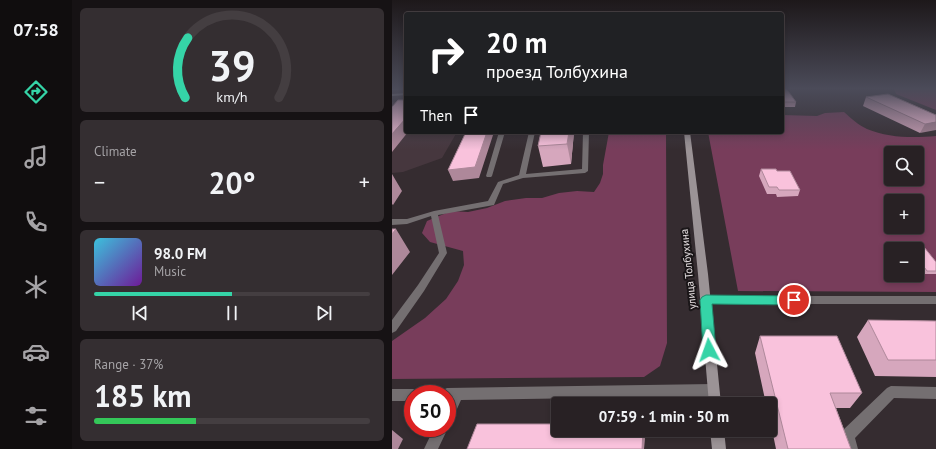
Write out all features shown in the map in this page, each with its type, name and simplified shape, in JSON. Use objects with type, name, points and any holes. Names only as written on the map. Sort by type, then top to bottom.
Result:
[{"type":"main road","name":"улица Толбухина","points":[[687,134],[706,300],[714,397]]},
{"type":"main road","points":[[718,437],[719,449]]},
{"type":"street","points":[[489,176],[501,134]]},
{"type":"street","points":[[522,176],[532,134]]},
{"type":"street","points":[[392,222],[407,221],[491,203],[500,183],[522,176],[585,171],[586,134]]},
{"type":"street","points":[[392,328],[421,288],[443,253],[434,214]]},
{"type":"street","points":[[706,300],[936,300]]},
{"type":"street","points":[[456,394],[713,390]]},
{"type":"street","points":[[851,449],[847,436],[891,392],[936,393]]},
{"type":"street","points":[[392,395],[404,395]]},
{"type":"street","points":[[431,449],[437,437]]},
{"type":"shaded area","points":[[392,109],[404,109],[404,134],[456,134],[442,158],[403,172],[392,173]]},
{"type":"shaded area","points":[[844,112],[864,127],[875,132],[892,136],[936,136],[936,292],[738,291],[708,134],[784,134],[784,115],[817,116],[825,113]]},
{"type":"shaded area","points":[[609,134],[666,134],[667,343],[660,366],[644,377],[392,379],[392,341],[425,318],[446,299],[458,281],[464,265],[463,251],[430,242],[422,233],[427,221],[451,211],[468,212],[487,208],[505,201],[526,198],[542,198],[559,193],[577,191],[594,192],[600,183],[603,174],[603,165]]},
{"type":"building","points":[[392,109],[404,109],[404,120],[392,134]]},
{"type":"building","points":[[892,109],[922,109],[936,115],[936,122],[925,124]]},
{"type":"building","points":[[465,134],[486,134],[475,167],[448,170]]},
{"type":"building","points":[[541,134],[569,134],[567,144],[538,146]]},
{"type":"building","points":[[761,169],[790,171],[800,190],[779,190],[777,187],[769,187]]},
{"type":"building","points":[[924,247],[936,262],[936,271],[927,271],[924,267]]},
{"type":"building","points":[[868,320],[936,321],[936,360],[888,360]]},
{"type":"building","points":[[760,336],[837,336],[862,393],[830,393],[851,449],[788,449],[777,405],[777,397],[775,397]]},
{"type":"building","points":[[477,424],[551,424],[551,437],[643,437],[642,449],[467,449]]},
{"type":"route","points":[[709,350],[706,300],[794,300]]}]
